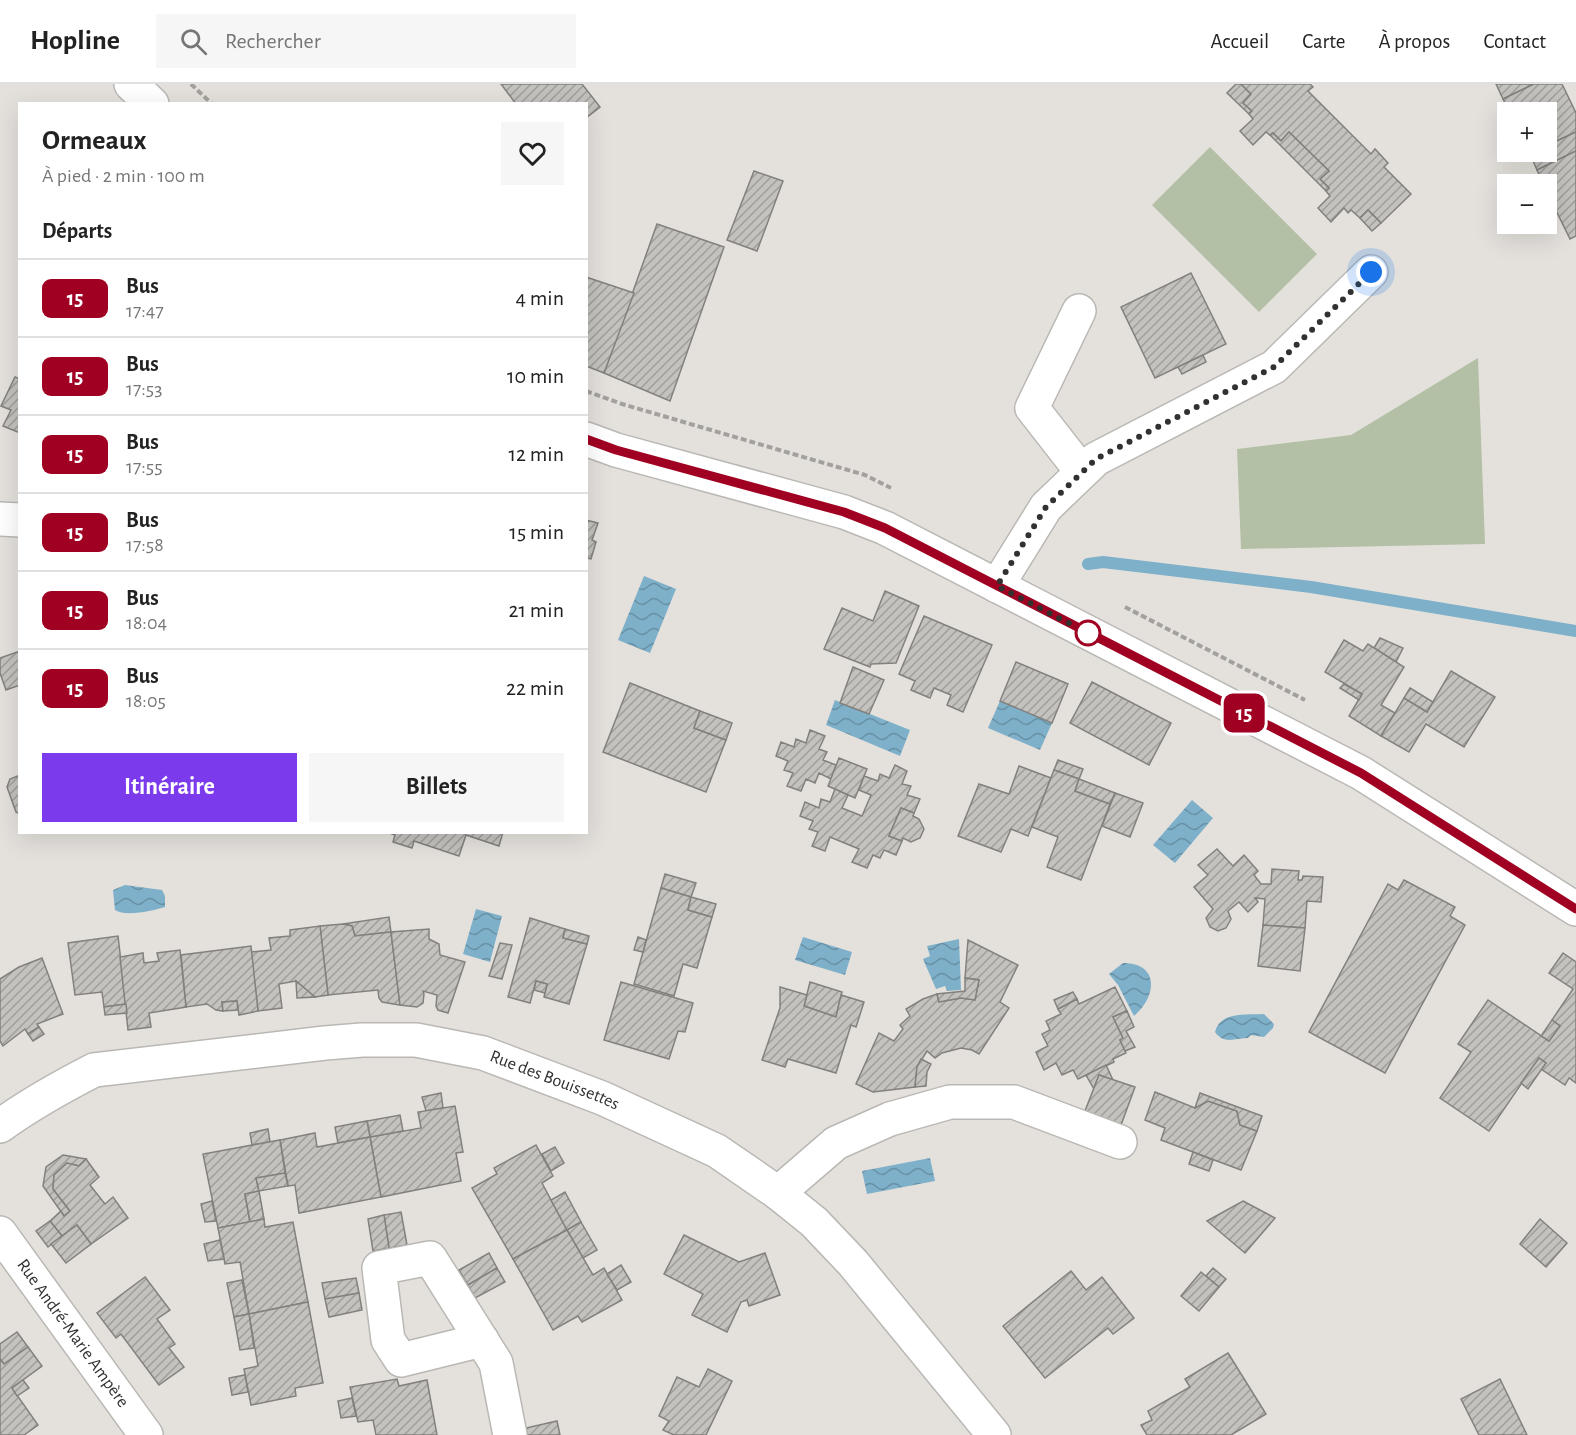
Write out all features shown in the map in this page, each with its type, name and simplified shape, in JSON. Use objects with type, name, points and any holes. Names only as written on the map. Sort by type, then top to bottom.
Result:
[{"type":"street","points":[[131,84],[150,102]]},
{"type":"street","points":[[997,586],[1046,507],[1096,459],[1274,367],[1371,272]]},
{"type":"street","points":[[1078,312],[1032,408],[1082,472]]},
{"type":"street","points":[[588,441],[844,512],[885,528],[1361,773],[1576,909]]},
{"type":"street","points":[[0,519],[18,520]]},
{"type":"street","name":"Rue des Bouissettes","points":[[0,1126],[50,1093],[94,1070],[362,1040],[416,1040],[483,1053],[602,1098],[717,1151],[778,1193],[814,1222],[853,1263],[994,1435]]},
{"type":"street","points":[[778,1193],[836,1143],[890,1119],[950,1102],[1014,1102],[1120,1142]]},
{"type":"street","name":"Rue André-Marie Ampère","points":[[0,1233],[146,1435]]},
{"type":"street","points":[[482,1340],[496,1363],[510,1435]]},
{"type":"path","points":[[191,84],[210,102]]},
{"type":"green space","points":[[1210,147],[1317,254],[1259,312],[1152,205]]},
{"type":"green space","points":[[1478,358],[1485,544],[1241,549],[1237,449],[1351,435]]},
{"type":"water","points":[[644,576],[676,589],[650,653],[618,640]]},
{"type":"water","points":[[835,700],[910,730],[900,756],[826,725]]},
{"type":"water","points":[[1000,701],[1052,723],[1040,750],[988,728]]},
{"type":"water","points":[[1192,800],[1213,818],[1175,863],[1153,845]]},
{"type":"water","points":[[125,885],[162,890],[165,896],[165,907],[132,913],[115,910],[113,890]]},
{"type":"water","points":[[476,909],[502,916],[490,962],[463,954]]},
{"type":"water","points":[[803,937],[852,952],[845,975],[795,960]]},
{"type":"water","points":[[959,939],[961,990],[947,991],[945,986],[936,989],[923,959],[930,956],[927,946]]},
{"type":"water","points":[[1123,963],[1135,964],[1144,969],[1151,982],[1147,1000],[1134,1016],[1118,985],[1109,974]]},
{"type":"water","points":[[1264,1014],[1274,1024],[1264,1037],[1251,1035],[1248,1038],[1226,1040],[1215,1032],[1222,1020],[1228,1017]]},
{"type":"water","points":[[930,1158],[935,1181],[867,1194],[862,1171]]},
{"type":"building","points":[[501,84],[582,84],[600,107],[588,116],[588,102],[514,102]]},
{"type":"building","points":[[1236,84],[1241,84],[1251,94],[1243,103],[1252,111],[1249,114],[1227,93]]},
{"type":"building","points":[[1241,84],[1310,84],[1313,87],[1308,91],[1371,154],[1375,149],[1388,163],[1384,167],[1411,194],[1381,223],[1368,210],[1360,218],[1351,210],[1348,213],[1344,208],[1331,222],[1318,208],[1330,196],[1326,191],[1329,188],[1320,179],[1329,171],[1289,132],[1281,141],[1273,133],[1270,135],[1266,132],[1253,145],[1240,131],[1253,119],[1249,114],[1252,111],[1243,103],[1251,94]]},
{"type":"building","points":[[1496,84],[1534,84],[1503,99]]},
{"type":"building","points":[[1534,84],[1562,84],[1576,113],[1576,132],[1557,141],[1557,102],[1505,102],[1503,99]]},
{"type":"building","points":[[1289,132],[1329,171],[1320,179],[1329,188],[1326,191],[1270,135],[1273,133],[1281,141]]},
{"type":"building","points":[[1576,132],[1576,151],[1557,160],[1557,141]]},
{"type":"building","points":[[1576,151],[1576,236],[1570,239],[1557,212],[1557,174],[1539,174],[1537,170]]},
{"type":"building","points":[[1534,162],[1553,162],[1537,170]]},
{"type":"building","points":[[754,171],[783,181],[757,251],[727,240]]},
{"type":"building","points":[[1368,210],[1381,223],[1372,231],[1360,218]]},
{"type":"building","points":[[657,224],[724,247],[670,401],[604,373]]},
{"type":"building","points":[[1191,273],[1226,344],[1155,378],[1121,307]]},
{"type":"building","points":[[588,278],[634,293],[604,373],[588,367]]},
{"type":"building","points":[[1203,355],[1206,362],[1182,374],[1178,367]]},
{"type":"building","points":[[15,377],[18,378],[18,432],[3,426],[11,410],[1,406]]},
{"type":"building","points":[[588,520],[598,523],[592,540],[596,542],[591,559],[588,558]]},
{"type":"building","points":[[885,591],[919,606],[896,663],[871,664],[870,667],[824,649],[842,608],[873,621]]},
{"type":"building","points":[[924,616],[992,645],[963,712],[947,705],[951,695],[934,688],[930,698],[911,690],[915,681],[899,674]]},
{"type":"building","points":[[1380,638],[1403,648],[1396,662],[1374,648]]},
{"type":"building","points":[[1344,640],[1363,651],[1368,644],[1404,667],[1381,705],[1395,713],[1381,736],[1349,716],[1362,694],[1325,672]]},
{"type":"building","points":[[18,652],[18,686],[6,690],[0,673],[0,658]]},
{"type":"building","points":[[1016,662],[1068,684],[1052,723],[1000,701]]},
{"type":"building","points":[[853,667],[884,680],[869,714],[840,703]]},
{"type":"building","points":[[1451,671],[1495,697],[1464,747],[1426,724],[1409,752],[1381,736],[1404,698],[1427,712]]},
{"type":"building","points":[[1092,682],[1171,723],[1149,765],[1070,723]]},
{"type":"building","points":[[630,683],[700,711],[694,728],[726,740],[706,792],[603,752]]},
{"type":"building","points":[[1344,684],[1362,694],[1359,700],[1340,688]]},
{"type":"building","points":[[1410,688],[1433,702],[1427,712],[1404,698]]},
{"type":"building","points":[[700,711],[732,723],[726,740],[694,728]]},
{"type":"building","points":[[810,730],[825,736],[819,749],[827,752],[823,760],[836,765],[831,779],[819,773],[815,783],[806,779],[801,791],[787,786],[793,773],[784,770],[788,761],[776,756],[781,742],[794,747],[796,739],[806,743]]},
{"type":"building","points":[[839,758],[867,769],[855,798],[828,786]]},
{"type":"building","points":[[1058,760],[1083,769],[1079,779],[1054,770]]},
{"type":"building","points":[[895,765],[907,771],[902,784],[911,786],[907,795],[920,799],[914,813],[901,808],[889,836],[902,841],[896,855],[884,850],[880,858],[873,855],[867,868],[852,862],[859,849],[830,837],[825,851],[812,846],[818,832],[809,829],[813,821],[800,816],[805,802],[819,808],[821,799],[830,802],[835,789],[848,795],[842,808],[862,816],[871,795],[859,790],[864,776],[878,781],[880,774],[889,778]]},
{"type":"building","points":[[1019,766],[1051,778],[1028,836],[1011,829],[1001,852],[958,836],[979,784],[1009,794]]},
{"type":"building","points":[[1054,770],[1079,779],[1075,791],[1110,804],[1081,880],[1047,867],[1058,837],[1032,827]]},
{"type":"building","points":[[18,776],[18,813],[7,787],[10,779]]},
{"type":"building","points":[[1079,779],[1115,793],[1110,804],[1075,791]]},
{"type":"building","points":[[1115,793],[1143,803],[1130,837],[1102,826]]},
{"type":"building","points":[[901,808],[914,813],[913,816],[919,819],[924,829],[920,838],[911,842],[889,836]]},
{"type":"building","points":[[392,834],[502,834],[499,846],[466,835],[459,856],[414,841],[412,848],[393,842],[395,835]]},
{"type":"building","points":[[1217,849],[1233,866],[1244,855],[1258,871],[1254,875],[1261,884],[1271,884],[1272,869],[1299,871],[1298,880],[1302,880],[1303,876],[1323,877],[1321,902],[1307,901],[1305,928],[1263,925],[1265,899],[1255,898],[1258,902],[1248,912],[1239,902],[1228,911],[1231,919],[1226,928],[1218,931],[1210,927],[1206,918],[1213,909],[1194,887],[1208,875],[1198,865]]},
{"type":"building","points":[[665,874],[696,883],[691,897],[661,888]]},
{"type":"building","points":[[1404,880],[1455,907],[1450,916],[1465,925],[1385,1073],[1309,1032],[1388,884],[1398,890]]},
{"type":"building","points":[[661,888],[691,897],[688,910],[712,917],[697,968],[683,964],[674,996],[634,984]]},
{"type":"building","points":[[691,897],[716,904],[712,917],[688,910]]},
{"type":"building","points":[[389,917],[391,932],[355,936],[352,926],[343,924]]},
{"type":"building","points":[[530,918],[565,929],[563,938],[587,944],[569,1004],[544,997],[547,984],[536,981],[530,1003],[508,997]]},
{"type":"building","points":[[343,924],[352,926],[355,936],[391,932],[400,1005],[382,1002],[378,990],[328,995],[320,926]]},
{"type":"building","points":[[1263,925],[1305,928],[1300,971],[1258,966]]},
{"type":"building","points":[[320,926],[328,995],[315,997],[296,981],[279,984],[282,1008],[258,1011],[251,952],[271,950],[269,938],[290,936],[290,930]]},
{"type":"building","points":[[429,929],[429,939],[439,944],[440,955],[465,962],[448,1013],[438,1010],[437,995],[423,991],[423,1003],[417,1007],[400,1005],[391,932]]},
{"type":"building","points":[[565,929],[589,936],[587,944],[563,938]]},
{"type":"building","points":[[118,936],[126,1004],[104,1007],[102,992],[75,995],[68,943]]},
{"type":"building","points":[[638,937],[646,940],[643,952],[634,950]]},
{"type":"building","points":[[968,940],[1018,965],[1000,1002],[1009,1008],[979,1054],[961,1048],[942,1053],[935,1058],[927,1051],[917,1067],[915,1087],[873,1092],[856,1084],[879,1033],[894,1041],[903,1029],[900,1025],[910,1016],[906,1009],[937,994],[939,1002],[961,998],[975,1000],[979,980],[965,978]]},
{"type":"building","points":[[500,943],[512,945],[502,979],[489,976]]},
{"type":"building","points":[[251,946],[258,1011],[239,1015],[237,1001],[222,1002],[223,1011],[216,1010],[207,1004],[186,1007],[181,955]]},
{"type":"building","points":[[180,950],[186,1007],[149,1013],[151,1027],[128,1030],[120,957],[143,953],[144,963],[159,961],[157,953]]},
{"type":"building","points":[[1563,953],[1576,962],[1576,1083],[1569,1078],[1565,1085],[1541,1069],[1546,1063],[1539,1058],[1489,1131],[1440,1098],[1471,1052],[1458,1044],[1488,1000],[1549,1041],[1560,1026],[1552,1020],[1573,989],[1549,973]]},
{"type":"building","points":[[42,958],[63,1014],[37,1024],[39,1027],[28,1034],[25,1029],[3,1046],[0,1041],[0,979],[19,967]]},
{"type":"building","points":[[965,978],[979,980],[975,1000],[961,998],[939,1002],[937,994],[965,991]]},
{"type":"building","points":[[296,981],[315,997],[297,998]]},
{"type":"building","points":[[536,981],[547,984],[545,993],[534,990]]},
{"type":"building","points":[[621,982],[693,1003],[685,1032],[678,1031],[669,1059],[604,1040]]},
{"type":"building","points":[[810,982],[842,992],[836,1017],[804,1006]]},
{"type":"building","points":[[780,987],[807,995],[804,1006],[836,1017],[841,995],[864,1002],[856,1027],[851,1025],[836,1073],[788,1059],[785,1067],[762,1060],[780,1008]]},
{"type":"building","points":[[1115,987],[1127,1011],[1113,1017],[1123,1038],[1120,1040],[1126,1053],[1113,1059],[1114,1062],[1078,1079],[1073,1070],[1062,1075],[1056,1063],[1044,1070],[1036,1052],[1048,1046],[1042,1034],[1050,1030],[1046,1021],[1061,1014],[1058,1009],[1077,999],[1079,1004]]},
{"type":"building","points":[[1073,992],[1077,999],[1058,1009],[1054,1000]]},
{"type":"building","points":[[237,1001],[238,1010],[223,1011],[222,1002]]},
{"type":"building","points":[[126,1004],[127,1013],[105,1015],[104,1007]]},
{"type":"building","points":[[1127,1011],[1134,1027],[1126,1031],[1135,1047],[1125,1051],[1120,1040],[1123,1038],[1113,1017]]},
{"type":"building","points":[[1552,1020],[1560,1026],[1549,1041],[1541,1036]]},
{"type":"building","points":[[39,1027],[44,1034],[33,1041],[28,1034]]},
{"type":"building","points":[[1539,1058],[1546,1063],[1528,1089],[1521,1083]]},
{"type":"building","points":[[921,1059],[931,1064],[927,1072],[926,1086],[915,1087],[917,1067]]},
{"type":"building","points":[[1106,1065],[1113,1080],[1099,1075],[1094,1089],[1086,1075]]},
{"type":"building","points":[[1099,1075],[1135,1087],[1121,1125],[1102,1120],[1085,1111]]},
{"type":"building","points":[[1155,1092],[1195,1108],[1208,1101],[1237,1111],[1240,1125],[1257,1131],[1241,1170],[1161,1140],[1165,1128],[1145,1120]]},
{"type":"building","points":[[441,1093],[443,1108],[426,1111],[422,1097]]},
{"type":"building","points":[[1200,1093],[1262,1116],[1257,1131],[1240,1125],[1237,1111],[1208,1101],[1195,1108]]},
{"type":"building","points":[[455,1106],[463,1152],[456,1153],[461,1181],[381,1197],[370,1137],[421,1128],[418,1112]]},
{"type":"building","points":[[400,1115],[403,1131],[370,1137],[367,1121]]},
{"type":"building","points":[[367,1121],[370,1137],[338,1143],[335,1127]]},
{"type":"building","points":[[268,1129],[270,1142],[252,1145],[250,1133]]},
{"type":"building","points":[[315,1133],[317,1147],[370,1137],[381,1197],[299,1213],[295,1185],[288,1186],[280,1140]]},
{"type":"building","points":[[280,1140],[285,1173],[256,1178],[259,1191],[245,1194],[250,1222],[218,1228],[203,1154]]},
{"type":"building","points":[[536,1145],[553,1176],[542,1183],[567,1230],[513,1259],[472,1188],[497,1174],[494,1168]]},
{"type":"building","points":[[555,1147],[564,1163],[551,1171],[542,1154]]},
{"type":"building","points":[[1193,1152],[1213,1160],[1209,1171],[1189,1164]]},
{"type":"building","points":[[63,1155],[86,1159],[79,1166],[67,1163],[54,1175],[53,1189],[70,1211],[64,1216],[43,1186],[46,1167]]},
{"type":"building","points":[[86,1159],[99,1177],[90,1185],[105,1204],[113,1197],[128,1218],[91,1244],[77,1225],[62,1236],[50,1221],[61,1211],[64,1216],[70,1211],[53,1189],[54,1175],[67,1163],[79,1166]]},
{"type":"building","points":[[285,1173],[288,1186],[259,1191],[256,1178]]},
{"type":"building","points":[[259,1191],[264,1219],[250,1222],[245,1194]]},
{"type":"building","points":[[565,1192],[581,1222],[567,1230],[551,1200]]},
{"type":"building","points":[[212,1201],[216,1221],[205,1222],[201,1204]]},
{"type":"building","points":[[1243,1201],[1275,1218],[1245,1253],[1207,1221]]},
{"type":"building","points":[[401,1212],[407,1245],[389,1248],[384,1215]]},
{"type":"building","points":[[384,1215],[389,1248],[373,1251],[368,1219]]},
{"type":"building","points":[[264,1219],[265,1227],[293,1222],[308,1302],[249,1314],[240,1262],[225,1264],[218,1228]]},
{"type":"building","points":[[1540,1219],[1567,1243],[1546,1267],[1520,1244]]},
{"type":"building","points":[[50,1221],[62,1236],[48,1247],[36,1231]]},
{"type":"building","points":[[581,1222],[597,1250],[583,1258],[567,1230]]},
{"type":"building","points":[[77,1225],[91,1244],[66,1263],[51,1244]]},
{"type":"building","points":[[567,1230],[593,1275],[604,1268],[622,1300],[582,1322],[578,1316],[553,1330],[513,1259]]},
{"type":"building","points":[[684,1235],[739,1262],[765,1253],[780,1295],[749,1306],[747,1300],[741,1302],[727,1332],[692,1315],[703,1294],[664,1274]]},
{"type":"building","points":[[220,1240],[224,1259],[208,1261],[204,1244]]},
{"type":"building","points":[[489,1253],[497,1268],[468,1285],[459,1270]]},
{"type":"building","points":[[621,1265],[631,1282],[617,1290],[607,1274]]},
{"type":"building","points":[[497,1268],[505,1282],[475,1298],[468,1285]]},
{"type":"building","points":[[1213,1268],[1226,1279],[1219,1287],[1206,1276]]},
{"type":"building","points":[[1071,1271],[1086,1290],[1102,1277],[1134,1318],[1113,1334],[1108,1328],[1045,1378],[1003,1326]]},
{"type":"building","points":[[1201,1272],[1219,1287],[1199,1311],[1181,1296]]},
{"type":"building","points":[[145,1277],[170,1310],[157,1319],[175,1344],[169,1348],[184,1367],[159,1385],[121,1334],[116,1338],[97,1313]]},
{"type":"building","points":[[356,1278],[359,1293],[325,1299],[322,1283]]},
{"type":"building","points":[[242,1280],[249,1314],[234,1317],[227,1283]]},
{"type":"building","points":[[359,1293],[362,1310],[329,1317],[325,1299]]},
{"type":"building","points":[[308,1302],[323,1383],[295,1388],[296,1396],[251,1405],[244,1369],[258,1366],[249,1314]]},
{"type":"building","points":[[249,1314],[254,1348],[240,1350],[234,1317]]},
{"type":"building","points":[[17,1332],[28,1347],[4,1364],[0,1359],[0,1344]]},
{"type":"building","points":[[28,1347],[42,1366],[12,1388],[38,1425],[24,1435],[0,1435],[0,1359],[4,1364]]},
{"type":"building","points":[[1228,1353],[1266,1414],[1231,1435],[1147,1435],[1141,1425],[1152,1420],[1148,1411],[1190,1387],[1185,1379]]},
{"type":"building","points":[[708,1369],[732,1381],[706,1435],[674,1435],[663,1430],[669,1421],[659,1416],[677,1377],[699,1387]]},
{"type":"building","points":[[245,1375],[248,1392],[232,1395],[229,1378]]},
{"type":"building","points":[[397,1379],[399,1386],[427,1380],[437,1435],[376,1435],[373,1420],[358,1422],[350,1387]]},
{"type":"building","points":[[1500,1379],[1527,1435],[1479,1435],[1461,1399]]},
{"type":"building","points":[[23,1380],[29,1388],[17,1396],[12,1388]]},
{"type":"building","points":[[352,1398],[356,1416],[341,1418],[338,1401]]},
{"type":"building","points":[[557,1421],[560,1435],[527,1435],[526,1428]]},
{"type":"waterway","points":[[1088,564],[1103,562],[1311,587],[1576,631]]},
{"type":"bus line","name":"15","points":[[588,440],[616,450],[844,512],[885,528],[1361,773],[1576,909]]},
{"type":"route","points":[[1088,633],[997,586],[1046,507],[1096,459],[1274,367],[1371,272]]}]
